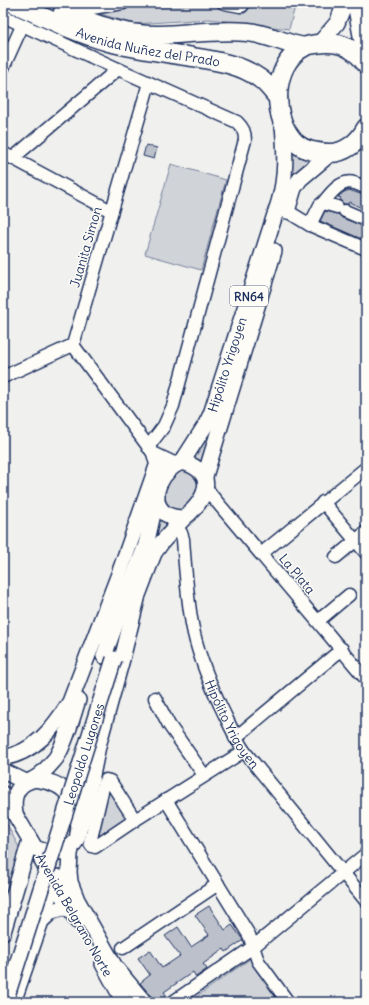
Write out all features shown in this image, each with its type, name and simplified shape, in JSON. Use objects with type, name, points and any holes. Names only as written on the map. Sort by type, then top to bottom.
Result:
[{"type":"highway","name":"Avenida Nuñez del Prado","points":[[13,3],[83,33],[107,41],[127,46],[228,63],[244,69],[259,78],[268,85],[278,98]]},
{"type":"highway","name":"Avenida Nuñez del Prado","points":[[43,3],[64,13],[118,31],[160,35],[207,32],[249,32],[288,44],[312,45],[331,43],[346,47],[356,52],[366,63]]},
{"type":"highway","name":"RN64","points":[[312,45],[294,55],[287,64],[282,76],[278,98],[282,122],[290,135],[304,148],[314,152],[336,152],[358,140],[366,128]]},
{"type":"highway","points":[[336,152],[366,152]]},
{"type":"main road","name":"RN64","points":[[312,45],[337,23],[345,3]]},
{"type":"main road","points":[[355,3],[366,63]]},
{"type":"main road","name":"Hipólito Yrigoyen","points":[[179,463],[205,426],[211,414],[279,202],[283,188],[285,165],[282,122]]},
{"type":"main road","name":"Hipólito Yrigoyen","points":[[206,481],[294,188],[300,179],[321,160],[336,152]]},
{"type":"main road","points":[[3,758],[26,750],[43,738],[58,721],[74,693],[119,574],[153,455]]},
{"type":"main road","name":"RN64","points":[[158,491],[164,474],[179,463]]},
{"type":"main road","points":[[179,463],[195,466],[206,481]]},
{"type":"main road","name":"RN64","points":[[176,520],[196,508],[201,500],[206,481]]},
{"type":"main road","points":[[158,491],[161,509],[176,520]]},
{"type":"main road","name":"Leopoldo Lugones","points":[[3,974],[109,658],[130,600],[146,545],[158,491]]},
{"type":"main road","name":"Leopoldo Lugones","points":[[130,600],[154,553],[176,520]]},
{"type":"main road","points":[[14,813],[13,802],[19,787],[44,771],[56,757],[61,748],[94,653],[130,600]]},
{"type":"main road","points":[[13,1002],[54,883],[73,844],[84,815],[97,751],[122,659],[130,600]]},
{"type":"main road","name":"Leopoldo Lugones","points":[[5,1002],[109,658]]},
{"type":"main road","points":[[70,724],[74,693]]},
{"type":"main road","points":[[3,771],[30,780],[48,781],[65,791],[74,806],[78,817],[73,844]]},
{"type":"main road","points":[[3,794],[33,844],[51,853],[57,853],[73,844]]},
{"type":"main road","points":[[3,932],[33,844]]},
{"type":"main road","name":"Avenida Belgrano Norte","points":[[33,844],[54,883],[102,961],[124,1002]]},
{"type":"main road","name":"Avenida Belgrano Norte","points":[[73,844],[69,872],[70,882],[77,900],[116,967],[144,1002]]},
{"type":"main road","points":[[41,921],[52,911],[63,908],[70,909]]},
{"type":"street","points":[[64,13],[123,3]]},
{"type":"street","points":[[224,3],[240,6],[244,3]]},
{"type":"street","points":[[3,16],[22,26],[237,122],[243,128],[245,140],[173,406],[153,455]]},
{"type":"street","points":[[3,68],[22,26]]},
{"type":"street","points":[[111,211],[8,155],[118,69]]},
{"type":"street","name":"Juanita Simon","points":[[73,345],[149,83]]},
{"type":"street","points":[[310,225],[320,204],[323,203],[344,183],[353,182],[366,188]]},
{"type":"street","points":[[323,203],[366,220]]},
{"type":"street","points":[[286,211],[310,225],[366,249]]},
{"type":"street","points":[[3,377],[73,345],[153,455],[158,491]]},
{"type":"street","points":[[153,455],[179,463]]},
{"type":"street","points":[[261,554],[366,468]]},
{"type":"street","name":"La Plata","points":[[206,481],[212,496],[366,679]]},
{"type":"street","points":[[323,502],[366,553]]},
{"type":"street","name":"Hipólito Yrigoyen","points":[[176,520],[183,539],[188,602],[192,626],[207,676],[235,738],[366,901]]},
{"type":"street","points":[[336,557],[366,532]]},
{"type":"street","points":[[318,621],[349,595]]},
{"type":"street","points":[[235,738],[342,650]]},
{"type":"street","points":[[155,698],[169,725],[204,775]]},
{"type":"street","points":[[135,820],[110,781],[106,780],[104,783],[90,843],[95,847],[204,775],[244,751]]},
{"type":"street","points":[[166,800],[249,935],[258,962],[288,1002]]},
{"type":"street","points":[[172,1002],[253,947],[366,854]]},
{"type":"street","points":[[123,948],[218,884]]},
{"type":"shaded area","points":[[66,3],[296,3],[289,29],[209,19],[135,24]]},
{"type":"shaded area","points":[[291,145],[315,156],[289,186]]},
{"type":"shaded area","points":[[171,164],[226,180],[201,270],[145,254]]},
{"type":"shaded area","points":[[217,416],[202,462],[193,457]]},
{"type":"shaded area","points":[[181,469],[196,474],[199,485],[197,498],[181,511],[171,510],[165,504],[164,495],[167,480]]},
{"type":"shaded area","points":[[158,514],[171,523],[156,539],[152,538]]},
{"type":"shaded area","points":[[107,787],[128,817],[95,842]]},
{"type":"shaded area","points":[[3,817],[22,853],[3,909]]},
{"type":"shaded area","points":[[250,959],[280,1002],[189,1002]]},
{"type":"building","points":[[146,145],[157,148],[154,159],[143,156]]},
{"type":"building","points":[[349,190],[366,196],[366,210],[349,202],[348,204],[344,204],[340,200],[341,198],[338,197]]},
{"type":"building","points":[[325,211],[338,214],[342,218],[366,227],[366,241],[320,221]]},
{"type":"building","points":[[209,906],[225,930],[232,925],[243,940],[226,952],[224,949],[203,964],[207,969],[196,977],[193,972],[164,992],[167,996],[159,1002],[153,1002],[151,996],[140,983],[150,975],[138,958],[150,950],[162,968],[180,956],[165,936],[178,927],[191,947],[209,935],[195,915]]}]
